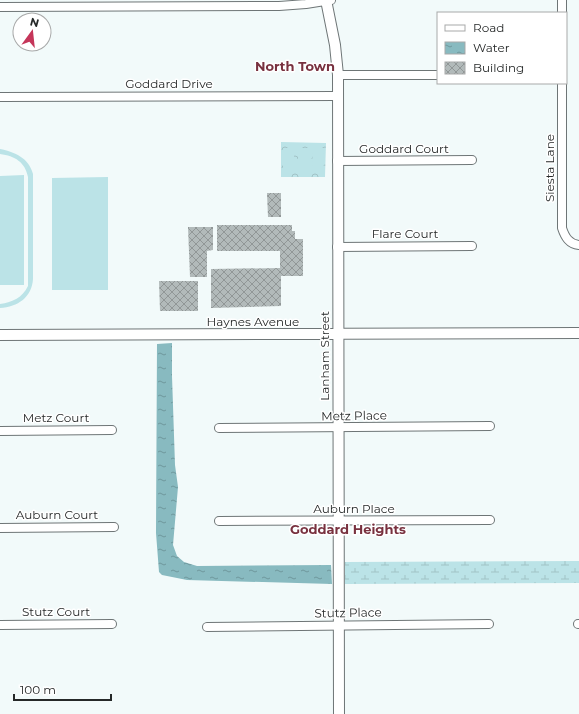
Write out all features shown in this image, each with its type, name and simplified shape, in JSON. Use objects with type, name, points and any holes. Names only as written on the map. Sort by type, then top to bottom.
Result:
[{"type":"street","points":[[0,7],[279,6],[328,0]]},
{"type":"street","name":"Lanham Street","points":[[328,0],[338,75],[337,247],[339,714]]},
{"type":"street","points":[[562,0],[562,12]]},
{"type":"street","points":[[338,75],[437,75]]},
{"type":"street","name":"Siesta Lane","points":[[562,84],[562,228],[566,238],[569,241],[579,245]]},
{"type":"street","name":"Goddard Drive","points":[[0,97],[337,96]]},
{"type":"street","name":"Goddard Court","points":[[337,161],[472,160]]},
{"type":"street","name":"Flare Court","points":[[337,247],[472,246]]},
{"type":"street","name":"Haynes Avenue","points":[[0,335],[579,333]]},
{"type":"street","name":"Metz Place","points":[[219,428],[490,426]]},
{"type":"street","name":"Metz Court","points":[[0,431],[112,430]]},
{"type":"street","name":"Auburn Place","points":[[219,521],[490,520]]},
{"type":"street","name":"Auburn Court","points":[[0,528],[114,527]]},
{"type":"street","name":"Stutz Court","points":[[0,625],[112,624]]},
{"type":"street","name":"Stutz Place","points":[[207,627],[489,624]]},
{"type":"green space","points":[[281,142],[326,143],[325,177],[281,177]]},
{"type":"green space","points":[[283,148],[294,148],[294,171],[283,171]]},
{"type":"green space","points":[[298,148],[309,148],[309,171],[298,171]]},
{"type":"green space","points":[[312,148],[323,148],[324,171],[313,171]]},
{"type":"green space","points":[[0,149],[16,154],[25,160],[31,168],[33,174],[33,279],[30,291],[23,300],[13,306],[0,308],[0,304],[13,301],[23,294],[28,286],[28,177],[22,164],[15,158],[0,154]]},
{"type":"green space","points":[[24,175],[24,285],[0,285],[0,176]]},
{"type":"green space","points":[[108,177],[108,290],[52,290],[52,178]]},
{"type":"green space","points":[[579,561],[579,583],[345,584],[345,562]]},
{"type":"water","points":[[172,343],[175,465],[178,487],[173,545],[177,556],[184,562],[197,566],[331,565],[332,584],[187,580],[162,575],[159,572],[156,533],[157,344]]},
{"type":"building","points":[[267,193],[281,193],[281,217],[268,217]]},
{"type":"building","points":[[217,225],[292,225],[292,231],[295,231],[295,239],[303,239],[303,276],[281,276],[281,306],[211,308],[211,269],[280,268],[280,251],[217,251]]},
{"type":"building","points":[[188,227],[213,227],[213,250],[207,251],[207,277],[190,277]]},
{"type":"building","points":[[159,281],[198,281],[198,311],[160,311]]},
{"type":"district","name":"North Town","points":[[295,66]]},
{"type":"district","name":"Goddard Heights","points":[[348,529]]}]
